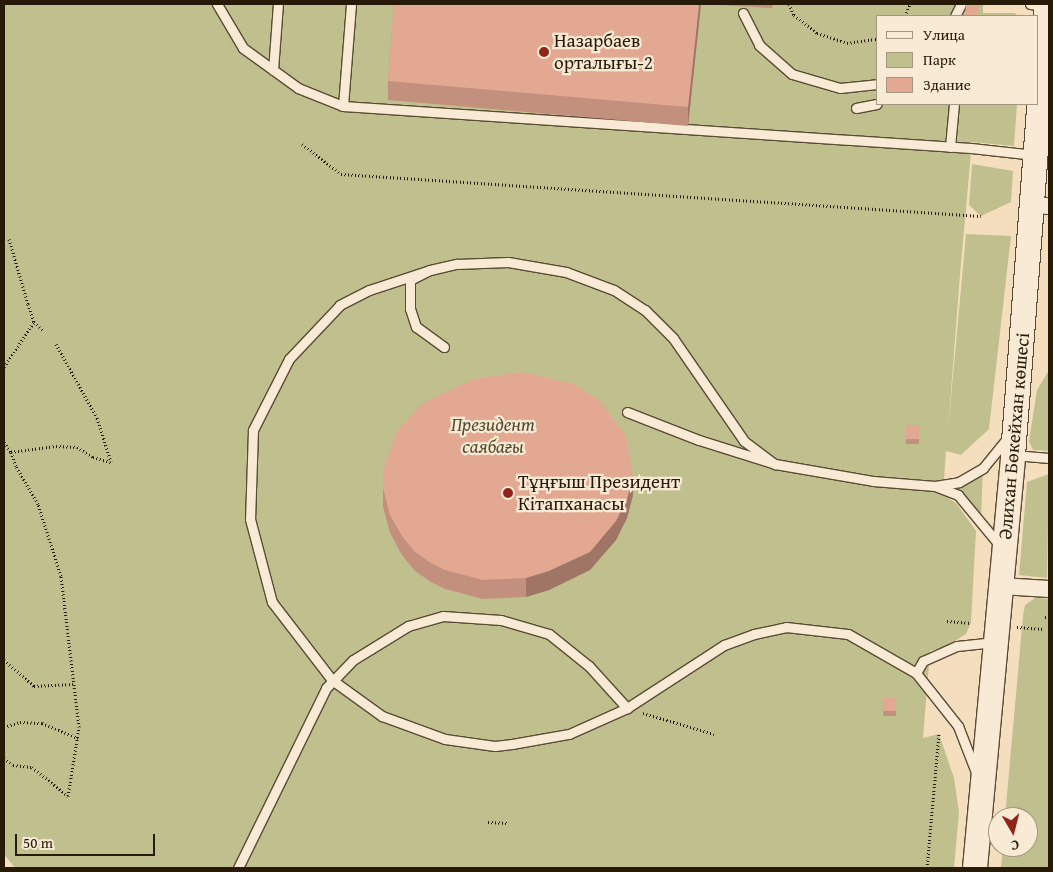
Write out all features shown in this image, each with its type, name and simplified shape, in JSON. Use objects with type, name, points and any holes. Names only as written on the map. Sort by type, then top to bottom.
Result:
[{"type":"street","name":"Әлихан Бөкейхан көшесі","points":[[1038,96],[1041,5]]},
{"type":"street","name":"Әлихан Бөкейхан көшесі","points":[[975,868],[1015,428],[1041,205],[1036,156],[1038,105]]},
{"type":"street","points":[[1001,586],[1049,589]]},
{"type":"lane","points":[[216,4],[243,48],[298,88],[343,106],[950,147],[1036,156]]},
{"type":"lane","points":[[273,70],[278,4]]},
{"type":"lane","points":[[343,106],[351,4]]},
{"type":"lane","points":[[956,15],[962,4]]},
{"type":"lane","points":[[743,13],[759,45],[792,74],[840,88],[876,84]]},
{"type":"lane","points":[[856,108],[876,104]]},
{"type":"lane","points":[[950,147],[954,105]]},
{"type":"lane","points":[[775,464],[744,441],[673,338],[645,310],[614,290],[566,272],[508,262],[457,264],[430,270],[369,290],[340,305],[289,359],[253,430],[250,520],[272,602],[332,680],[382,716],[445,740],[479,744],[512,744],[569,734],[627,708],[724,645],[786,627],[848,634],[916,673],[958,726],[982,787]]},
{"type":"lane","points":[[430,270],[410,280],[410,309],[416,327],[444,347]]},
{"type":"lane","points":[[627,412],[699,440],[775,464],[873,481],[935,486],[959,482],[983,468],[1015,428]]},
{"type":"lane","points":[[1014,455],[1049,458]]},
{"type":"lane","points":[[935,486],[958,495],[1004,552]]},
{"type":"lane","points":[[238,868],[332,680],[353,660],[408,626],[443,616],[501,620],[549,634],[589,666],[627,708]]},
{"type":"lane","points":[[916,673],[923,661],[957,646],[995,642]]},
{"type":"path","points":[[789,4],[794,15],[817,33],[847,43],[876,39]]},
{"type":"path","points":[[302,144],[341,174],[981,216]]},
{"type":"path","points":[[10,239],[34,322],[43,330]]},
{"type":"path","points":[[4,366],[34,322]]},
{"type":"path","points":[[11,452],[56,446],[77,447],[93,458],[111,462],[97,418],[56,344]]},
{"type":"path","points":[[4,442],[38,504],[61,576],[78,738],[68,796],[32,767],[13,765],[4,758]]},
{"type":"path","points":[[947,620],[971,622]]},
{"type":"path","points":[[1016,626],[1044,628]]},
{"type":"path","points":[[4,660],[34,686],[73,684]]},
{"type":"path","points":[[627,708],[714,734]]},
{"type":"path","points":[[4,727],[20,722],[42,723],[78,738]]},
{"type":"path","points":[[927,868],[939,734]]},
{"type":"path","points":[[488,822],[508,823]]},
{"type":"green space","name":"Президент саябағы","points":[[4,4],[983,4],[983,13],[1015,13],[1016,15],[876,15],[876,105],[1017,105],[1014,146],[972,142],[960,275],[948,430],[966,234],[1011,236],[989,429],[961,455],[946,451],[943,494],[957,504],[976,531],[971,623],[966,634],[945,647],[930,651],[923,738],[939,734],[954,778],[959,812],[954,868],[15,868],[4,854]]},
{"type":"green space","points":[[972,164],[1013,171],[1011,202],[981,216],[969,205]]},
{"type":"green space","points":[[1049,370],[1049,451],[1033,450],[1029,441],[1037,390]]},
{"type":"green space","points":[[983,468],[981,521],[958,495],[959,482]]},
{"type":"green space","points":[[1049,474],[1047,578],[1019,575],[1027,482]]},
{"type":"green space","points":[[1035,598],[1049,599],[1049,868],[1001,868],[1002,857],[1038,857],[1038,807],[1006,807],[1025,605]]},
{"type":"building","name":"Назарбаев орталығы-2","points":[[394,4],[699,4],[688,107],[388,81]]},
{"type":"building","points":[[966,4],[979,4],[978,15],[965,15]]},
{"type":"building","name":"Тұңғыш Президент Кітапханасы","points":[[521,372],[574,384],[600,401],[626,436],[633,477],[627,499],[616,521],[590,552],[549,571],[526,578],[483,580],[445,570],[415,552],[402,536],[390,515],[383,488],[383,471],[397,431],[423,403],[474,379]]},
{"type":"building","points":[[906,425],[919,425],[919,439],[906,439]]},
{"type":"building","points":[[884,698],[896,698],[896,711],[883,711]]},
{"type":"place","name":"Назарбаев орталығы-2","points":[[544,52]]},
{"type":"place","name":"Тұңғыш Президент Кітапханасы","points":[[508,493]]}]
